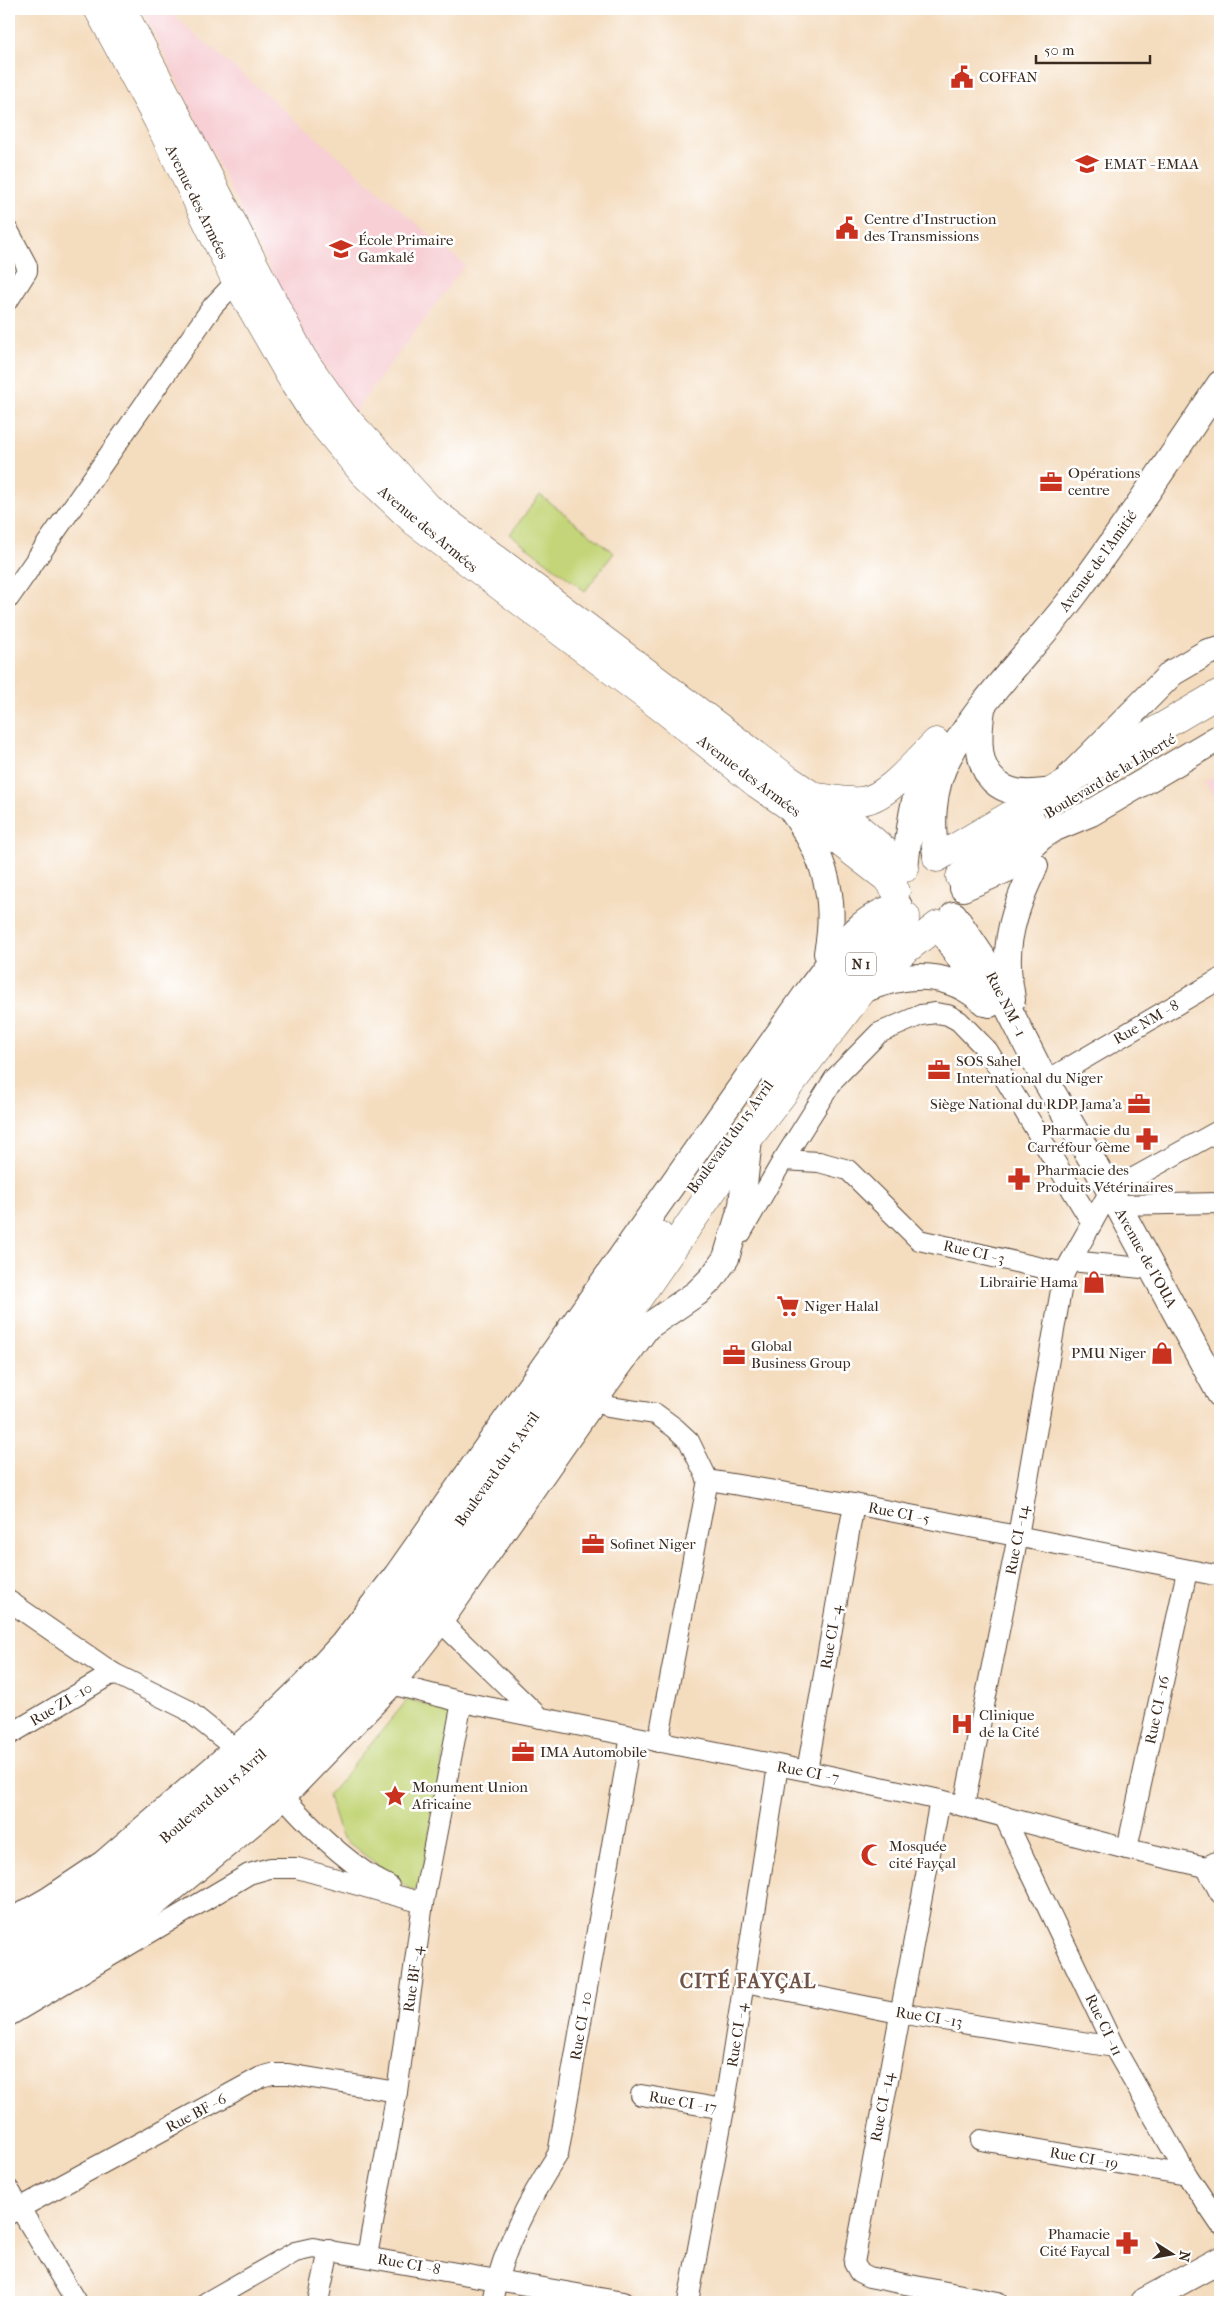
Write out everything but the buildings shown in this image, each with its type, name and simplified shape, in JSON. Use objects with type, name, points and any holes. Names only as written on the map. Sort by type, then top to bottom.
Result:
[{"type":"highway","name":"Avenue des Armées","points":[[98,9],[158,121],[244,272],[343,415],[428,507],[801,802],[853,823],[921,925],[955,903]]},
{"type":"highway","name":"Avenue des Armées","points":[[122,9],[244,272]]},
{"type":"highway","name":"Boulevard de la Liberté","points":[[902,895],[924,858],[937,858],[1055,791],[1220,693]]},
{"type":"highway","name":"Boulevard de la Liberté","points":[[955,903],[1000,844],[1064,803],[1220,710]]},
{"type":"highway","points":[[801,802],[862,801],[872,798],[890,787],[936,742]]},
{"type":"highway","points":[[937,858],[951,865],[955,903]]},
{"type":"highway","name":"Boulevard du 15 Avril","points":[[9,1944],[47,1923],[96,1891],[233,1782],[309,1711],[361,1655],[465,1515],[814,1002],[862,961],[902,895]]},
{"type":"highway","name":"Boulevard du 15 Avril","points":[[9,1969],[107,1909],[183,1850],[277,1771],[369,1678],[396,1647],[749,1138],[863,990],[955,903]]},
{"type":"main road","name":"Avenue de l'Amitié","points":[[937,858],[933,841],[933,815],[939,781],[948,758],[983,706],[1075,595],[1126,524],[1220,384]]},
{"type":"main road","name":"Boulevard de la Liberté","points":[[1000,844],[1172,673],[1208,652],[1220,649]]},
{"type":"main road","points":[[983,706],[978,734],[979,750],[987,773],[1001,785],[1015,792],[1055,791]]},
{"type":"main road","name":"Avenue de l'Amitié","points":[[902,895],[916,793],[936,742],[967,716],[983,706]]},
{"type":"main road","name":"Boulevard de la Liberté","points":[[955,903],[999,874],[1026,853],[1041,837],[1068,821],[1090,812],[1220,738]]},
{"type":"main road","points":[[801,802],[812,842],[828,881],[832,921],[828,953]]},
{"type":"main road","name":"Boulevard de la Liberté","points":[[955,903],[1017,879],[1034,866],[1090,812]]},
{"type":"main road","points":[[1007,1018],[1010,935],[1015,916],[1034,866]]},
{"type":"main road","name":"Boulevard du 15 Avril","points":[[9,1923],[49,1900],[103,1864],[236,1750],[306,1684],[371,1609],[814,1002],[828,953],[838,930],[856,908],[876,896],[902,895]]},
{"type":"main road","name":"Rue NM - 1","points":[[955,903],[1007,1018],[1043,1076]]},
{"type":"main road","points":[[863,990],[898,978],[934,977],[967,988],[1007,1018]]},
{"type":"main road","name":"Avenue de l'OUA","points":[[1043,1076],[1114,1198],[1220,1394]]},
{"type":"main road","name":"Boulevard du 15 Avril","points":[[9,2000],[104,1941],[160,1899],[283,1796],[391,1684],[440,1621],[647,1327],[696,1293],[712,1278],[726,1258],[742,1205],[749,1138]]},
{"type":"main road","points":[[1143,2302],[1220,2260]]},
{"type":"street","points":[[9,232],[27,266],[27,271],[9,299]]},
{"type":"street","points":[[9,598],[213,306],[244,272]]},
{"type":"street","name":"Rue NM - 8","points":[[1043,1076],[1220,979]]},
{"type":"street","points":[[726,1258],[783,1160],[834,1079],[879,1032],[921,1015],[936,1013],[948,1015],[959,1021],[988,1051],[1092,1223]]},
{"type":"street","points":[[1067,1267],[1092,1223],[1114,1198],[1220,1130]]},
{"type":"street","name":"Rue CI - 3","points":[[783,1160],[819,1162],[848,1170],[919,1240],[1067,1267],[1152,1269]]},
{"type":"street","points":[[1114,1198],[1220,1203]]},
{"type":"street","name":"Rue CI - 14","points":[[964,1805],[1018,1536],[1067,1267]]},
{"type":"street","points":[[609,1407],[656,1414],[675,1428],[689,1441],[708,1480],[658,1742]]},
{"type":"street","name":"Rue CI - 5","points":[[708,1480],[854,1504],[1220,1576]]},
{"type":"street","name":"Rue CI - 4","points":[[807,1771],[854,1504]]},
{"type":"street","name":"Rue CI - 16","points":[[1127,1849],[1187,1571]]},
{"type":"street","points":[[9,1601],[113,1672],[186,1709],[236,1750]]},
{"type":"street","points":[[440,1621],[540,1718]]},
{"type":"street","name":"Rue ZI - 10","points":[[9,1735],[113,1672]]},
{"type":"street","name":"Rue CI - 7","points":[[391,1684],[462,1702],[807,1771],[964,1805],[1127,1849],[1213,1863]]},
{"type":"street","name":"Rue BF - 4","points":[[367,2256],[397,2092],[423,1903],[462,1702]]},
{"type":"street","name":"Rue CI - 10","points":[[492,2302],[496,2279],[524,2212],[558,2154],[631,1736]]},
{"type":"street","name":"Rue CI - 4","points":[[688,2302],[724,2109],[778,1766]]},
{"type":"street","points":[[283,1796],[317,1833],[374,1878],[423,1903]]},
{"type":"street","name":"Rue CI - 14","points":[[940,1800],[854,2264],[859,2272],[869,2277],[998,2302]]},
{"type":"street","name":"Rue CI - 11","points":[[1004,1816],[1114,2047],[1187,2175],[1220,2224]]},
{"type":"street","points":[[1213,1863],[1220,1892]]},
{"type":"street","points":[[9,2016],[250,1874],[270,1868],[297,1868],[423,1903]]},
{"type":"street","name":"Rue CI - 13","points":[[745,1982],[899,2013],[1114,2047]]},
{"type":"street","name":"Rue BF - 6","points":[[14,2211],[261,2077],[272,2074],[288,2074],[397,2092]]},
{"type":"street","name":"Rue CI - 17","points":[[641,2095],[724,2109]]},
{"type":"street","name":"Rue CI - 19","points":[[981,2140],[1187,2175]]},
{"type":"street","points":[[9,2190],[14,2211],[76,2302]]},
{"type":"street","name":"Rue CI - 8","points":[[208,2302],[295,2252],[313,2248],[623,2302]]},
{"type":"street","points":[[318,2302],[330,2250]]},
{"type":"shaded area","points":[[142,9],[166,9],[465,265],[354,413],[301,329],[281,292]]},
{"type":"shaded area","points":[[1220,773],[1220,810],[1205,782]]},
{"type":"green space","points":[[540,495],[614,553],[585,591],[510,534]]},
{"type":"green space","points":[[408,1699],[452,1712],[420,1886],[412,1891],[341,1837],[328,1796]]},
{"type":"place","name":"COFFAN","points":[[962,77]]},
{"type":"place","name":"EMAT - EMAA","points":[[1087,164]]},
{"type":"place","name":"Centre d'Instruction des Transmissions","points":[[847,228]]},
{"type":"place","name":"École Primaire Gamkalé","points":[[341,249]]},
{"type":"place","name":"Opérations centre","points":[[1051,482]]},
{"type":"place","name":"SOS Sahel International du Niger","points":[[939,1070]]},
{"type":"place","name":"Siège National du RDP Jama'a","points":[[1139,1104]]},
{"type":"place","name":"Pharmacie du Carréfour 6ème","points":[[1147,1139]]},
{"type":"place","name":"Pharmacie des Produits Vétérinaires","points":[[1019,1179]]},
{"type":"place","name":"Librairie Hama","points":[[1094,1282]]},
{"type":"place","name":"Niger Halal","points":[[788,1306]]},
{"type":"place","name":"PMU Niger","points":[[1162,1353]]},
{"type":"place","name":"Global Business Group","points":[[734,1355]]},
{"type":"place","name":"Sofinet Niger","points":[[593,1544]]},
{"type":"place","name":"Clinique de la Cité","points":[[962,1724]]},
{"type":"place","name":"IMA Automobile","points":[[523,1752]]},
{"type":"place","name":"Monument Union Africaine","points":[[395,1796]]},
{"type":"place","name":"Mosquée cité Fayçal","points":[[872,1855]]},
{"type":"place","name":"Phamacie Cité Faycal","points":[[1127,2243]]},
{"type":"district","name":"CITÉ FAYÇAL","points":[[748,1981]]}]
